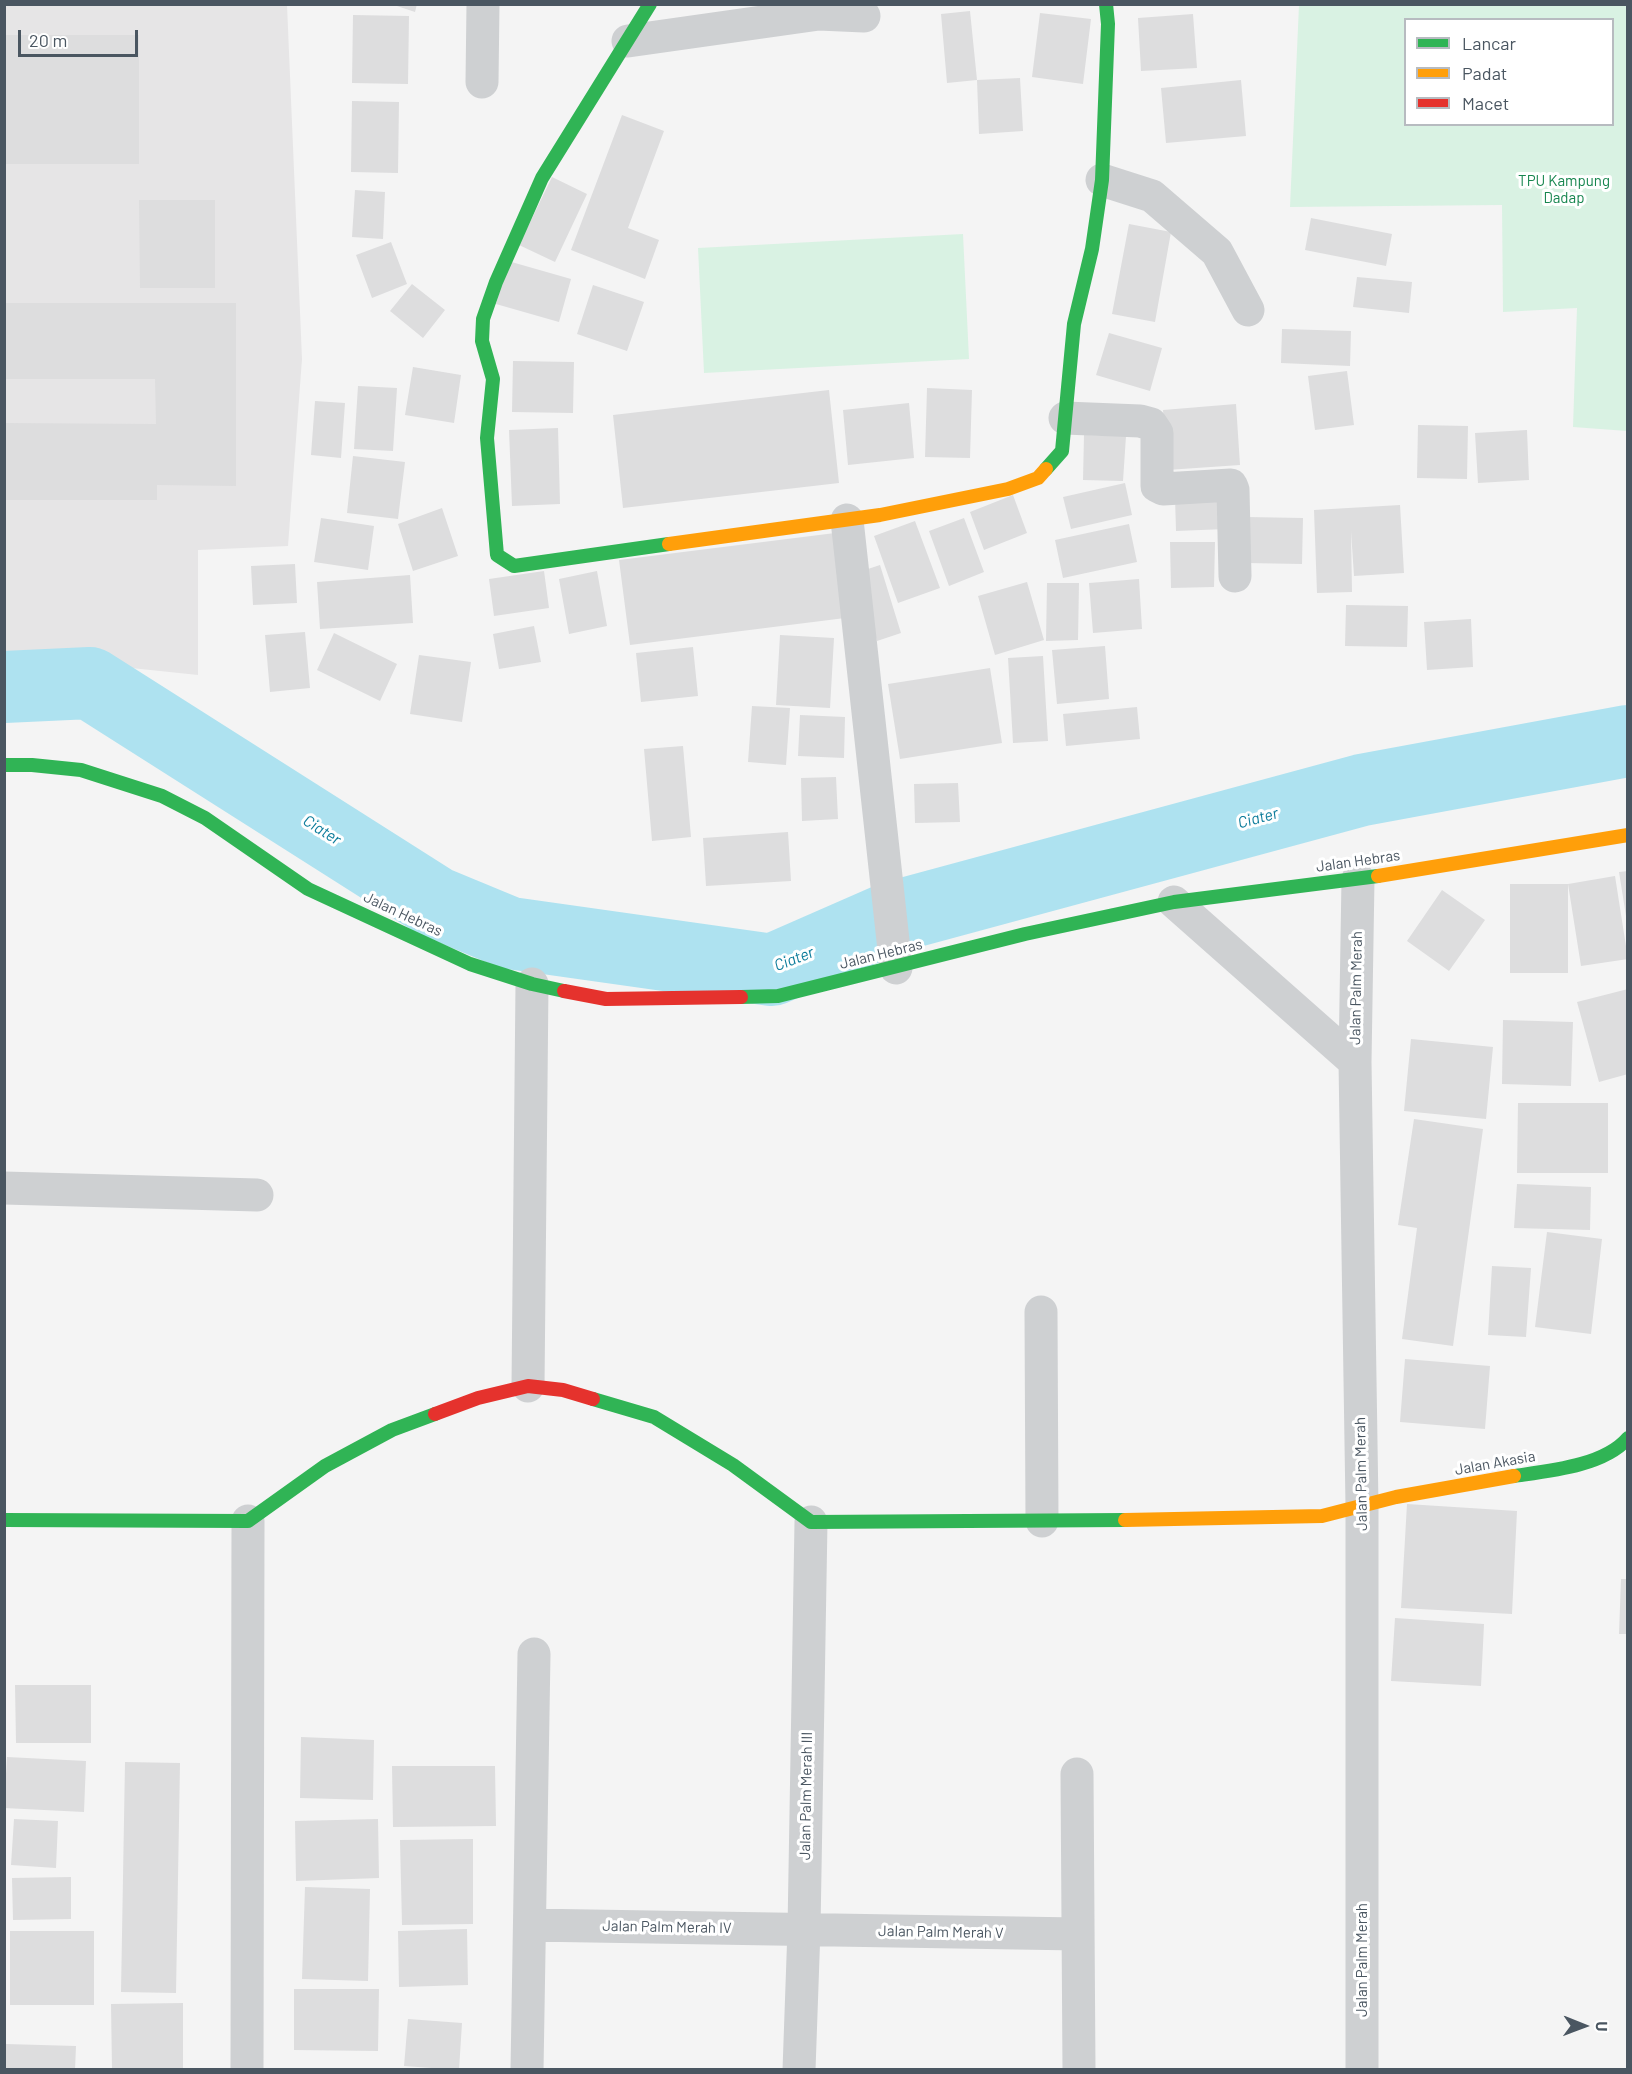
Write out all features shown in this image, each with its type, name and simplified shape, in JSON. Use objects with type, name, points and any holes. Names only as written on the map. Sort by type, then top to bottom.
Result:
[{"type":"street","points":[[482,82],[483,4]]},
{"type":"street","points":[[650,4],[542,178],[496,282],[483,319],[482,341],[493,379],[487,438],[497,555],[508,563],[521,566],[848,520],[1008,489],[1038,478],[1062,451],[1074,324],[1092,249],[1102,180],[1108,24],[1106,4]]},
{"type":"street","points":[[628,41],[819,14],[864,16]]},
{"type":"street","points":[[1102,180],[1152,196],[1217,252],[1248,310]]},
{"type":"street","points":[[1065,418],[1140,421],[1151,424],[1157,433],[1157,486],[1163,489],[1231,485],[1233,490],[1234,576]]},
{"type":"street","points":[[848,520],[895,958]]},
{"type":"street","name":"Jalan Hebras","points":[[4,765],[32,765],[81,770],[162,796],[205,818],[308,889],[470,964],[532,984],[606,999],[778,996],[895,958],[1025,934],[1174,902],[1358,879],[1628,835]]},
{"type":"street","name":"Jalan Palm Merah","points":[[1358,879],[1355,1062],[1362,1506],[1362,2070]]},
{"type":"street","points":[[1174,902],[1355,1062]]},
{"type":"street","points":[[528,1386],[532,984]]},
{"type":"street","points":[[4,1188],[257,1195]]},
{"type":"street","points":[[1041,1312],[1042,1521]]},
{"type":"street","points":[[4,1520],[248,1521],[325,1466],[392,1430],[478,1398],[528,1386],[563,1390],[654,1417],[733,1466],[811,1522]]},
{"type":"street","name":"Jalan Akasia","points":[[811,1522],[1322,1516],[1396,1497],[1569,1467],[1597,1458],[1625,1443],[1628,1438]]},
{"type":"street","points":[[247,2070],[248,1521]]},
{"type":"street","name":"Jalan Palm Merah III","points":[[799,2070],[804,1929],[811,1522]]},
{"type":"street","points":[[527,2070],[534,1654]]},
{"type":"street","points":[[1077,1774],[1079,2070]]},
{"type":"street","name":"Jalan Palm Merah IV","points":[[530,1924],[804,1929]]},
{"type":"street","name":"Jalan Palm Merah V","points":[[804,1929],[1078,1934]]},
{"type":"shaded area","points":[[4,5],[287,5],[302,359],[288,546],[198,550],[198,675],[17,656],[5,658]]},
{"type":"green space","name":"TPU Kampung Dadap","points":[[1299,5],[1627,5],[1627,431],[1573,427],[1577,308],[1503,312],[1502,205],[1290,207]]},
{"type":"green space","points":[[963,234],[969,359],[704,373],[698,248]]},
{"type":"building","points":[[391,4],[417,4],[415,12]]},
{"type":"building","points":[[970,11],[977,80],[947,83],[941,14]]},
{"type":"building","points":[[1040,13],[1091,19],[1083,84],[1032,77]]},
{"type":"building","points":[[1193,14],[1197,68],[1141,71],[1138,18]]},
{"type":"building","points":[[353,15],[409,16],[408,84],[352,83]]},
{"type":"building","points":[[4,35],[139,35],[139,164],[4,164]]},
{"type":"building","points":[[1020,78],[1023,131],[979,134],[977,80]]},
{"type":"building","points":[[1241,80],[1246,136],[1166,143],[1161,88]]},
{"type":"building","points":[[352,101],[399,102],[398,173],[351,172]]},
{"type":"building","points":[[622,115],[664,131],[628,228],[659,240],[645,279],[571,250]]},
{"type":"building","points":[[552,177],[587,194],[555,262],[519,245]]},
{"type":"building","points":[[355,190],[385,192],[383,239],[352,237]]},
{"type":"building","points":[[139,200],[215,200],[215,288],[140,288]]},
{"type":"building","points":[[1311,218],[1392,234],[1386,266],[1305,250]]},
{"type":"building","points":[[1129,224],[1171,232],[1155,322],[1112,314]]},
{"type":"building","points":[[391,242],[407,284],[372,298],[356,255]]},
{"type":"building","points":[[508,261],[571,279],[559,322],[496,304]]},
{"type":"building","points":[[1357,277],[1412,282],[1409,313],[1353,307]]},
{"type":"building","points":[[412,284],[445,310],[423,338],[390,311]]},
{"type":"building","points":[[593,285],[644,302],[627,351],[577,334]]},
{"type":"building","points":[[4,303],[236,303],[236,486],[157,485],[157,500],[4,500],[4,423],[156,424],[155,379],[4,379]]},
{"type":"building","points":[[1282,329],[1351,331],[1350,366],[1281,363]]},
{"type":"building","points":[[1109,333],[1162,348],[1150,391],[1096,375]]},
{"type":"building","points":[[513,361],[574,362],[573,413],[512,412]]},
{"type":"building","points":[[413,367],[461,375],[454,423],[405,415]]},
{"type":"building","points":[[1347,371],[1354,425],[1315,430],[1308,376]]},
{"type":"building","points":[[358,386],[397,388],[393,451],[354,449]]},
{"type":"building","points":[[927,388],[972,390],[970,458],[925,457]]},
{"type":"building","points":[[829,390],[839,483],[623,508],[613,415]]},
{"type":"building","points":[[315,401],[345,403],[341,458],[311,455]]},
{"type":"building","points":[[909,403],[914,458],[848,465],[843,410]]},
{"type":"building","points":[[1236,404],[1240,465],[1167,470],[1163,410]]},
{"type":"building","points":[[1418,425],[1468,426],[1467,479],[1417,478]]},
{"type":"building","points":[[558,428],[560,504],[512,506],[509,430]]},
{"type":"building","points":[[1527,430],[1529,480],[1478,483],[1475,433]]},
{"type":"building","points":[[1084,435],[1126,436],[1123,481],[1083,480]]},
{"type":"building","points":[[353,456],[405,462],[398,519],[347,513]]},
{"type":"building","points":[[1125,483],[1132,515],[1071,529],[1063,497]]},
{"type":"building","points":[[1013,495],[1027,533],[984,550],[970,512]]},
{"type":"building","points":[[1225,496],[1226,529],[1176,531],[1175,497]]},
{"type":"building","points":[[1400,505],[1404,573],[1354,576],[1351,531],[1352,592],[1317,593],[1314,510]]},
{"type":"building","points":[[442,508],[458,556],[413,571],[398,524]]},
{"type":"building","points":[[1247,517],[1303,518],[1302,564],[1246,563]]},
{"type":"building","points":[[321,518],[374,526],[368,570],[314,562]]},
{"type":"building","points":[[964,518],[984,572],[949,586],[929,531]]},
{"type":"building","points":[[915,521],[940,588],[898,603],[874,536]]},
{"type":"building","points":[[1129,524],[1137,562],[1063,578],[1055,540]]},
{"type":"building","points":[[843,532],[853,617],[630,645],[619,560]]},
{"type":"building","points":[[1170,542],[1215,542],[1214,587],[1171,588]]},
{"type":"building","points":[[295,564],[297,603],[253,605],[251,566]]},
{"type":"building","points":[[880,565],[901,633],[877,641],[856,573]]},
{"type":"building","points":[[544,571],[549,608],[494,616],[489,579]]},
{"type":"building","points":[[597,571],[607,626],[569,634],[559,579]]},
{"type":"building","points":[[410,575],[413,623],[320,629],[317,582]]},
{"type":"building","points":[[1139,579],[1142,629],[1093,633],[1089,583]]},
{"type":"building","points":[[1027,582],[1044,640],[995,655],[978,596]]},
{"type":"building","points":[[1047,583],[1079,583],[1078,640],[1046,641]]},
{"type":"building","points":[[1346,605],[1408,606],[1407,647],[1345,646]]},
{"type":"building","points":[[1471,619],[1473,667],[1427,670],[1424,622]]},
{"type":"building","points":[[534,626],[541,662],[499,669],[493,634]]},
{"type":"building","points":[[305,632],[310,688],[270,692],[265,635]]},
{"type":"building","points":[[334,633],[397,664],[380,701],[317,670]]},
{"type":"building","points":[[780,635],[834,638],[830,708],[776,705]]},
{"type":"building","points":[[1105,646],[1109,699],[1057,704],[1052,650]]},
{"type":"building","points":[[693,647],[698,696],[641,702],[636,653]]},
{"type":"building","points":[[419,655],[471,662],[462,722],[410,714]]},
{"type":"building","points":[[1043,656],[1048,741],[1013,743],[1008,658]]},
{"type":"building","points":[[990,668],[1002,743],[900,759],[888,684]]},
{"type":"building","points":[[752,706],[790,708],[786,765],[748,762]]},
{"type":"building","points":[[1137,707],[1140,739],[1066,746],[1063,714]]},
{"type":"building","points":[[800,715],[845,717],[844,758],[798,756]]},
{"type":"building","points":[[683,746],[691,837],[652,841],[644,749]]},
{"type":"building","points":[[836,777],[838,819],[802,821],[801,778]]},
{"type":"building","points":[[958,783],[960,822],[915,823],[914,784]]},
{"type":"building","points":[[788,832],[791,881],[706,886],[703,838]]},
{"type":"building","points":[[1628,871],[1628,915],[1626,916],[1619,872]]},
{"type":"building","points":[[1615,876],[1628,959],[1581,966],[1568,884]]},
{"type":"building","points":[[1510,884],[1568,884],[1568,973],[1510,973]]},
{"type":"building","points":[[1442,890],[1485,920],[1449,971],[1407,941]]},
{"type":"building","points":[[1628,989],[1628,1074],[1599,1082],[1577,1002]]},
{"type":"building","points":[[1503,1020],[1573,1022],[1571,1086],[1502,1084]]},
{"type":"building","points":[[1411,1039],[1493,1047],[1486,1119],[1404,1111]]},
{"type":"building","points":[[1518,1103],[1608,1103],[1608,1173],[1517,1173]]},
{"type":"building","points":[[1414,1119],[1483,1129],[1453,1346],[1402,1339],[1417,1228],[1398,1225]]},
{"type":"building","points":[[1517,1184],[1591,1187],[1590,1230],[1514,1228]]},
{"type":"building","points":[[1547,1232],[1602,1239],[1591,1334],[1535,1327]]},
{"type":"building","points":[[1492,1266],[1531,1268],[1526,1337],[1488,1335]]},
{"type":"building","points":[[1405,1359],[1490,1366],[1485,1429],[1400,1422]]},
{"type":"building","points":[[1407,1504],[1517,1511],[1512,1614],[1401,1608]]},
{"type":"building","points":[[1621,1579],[1628,1579],[1628,1634],[1619,1634]]},
{"type":"building","points":[[1395,1618],[1484,1624],[1481,1686],[1391,1681]]},
{"type":"building","points":[[15,1685],[91,1685],[91,1743],[16,1743]]},
{"type":"building","points":[[301,1737],[374,1740],[373,1800],[300,1798]]},
{"type":"building","points":[[7,1757],[86,1761],[84,1812],[4,1808]]},
{"type":"building","points":[[125,1762],[180,1763],[176,1993],[121,1992]]},
{"type":"building","points":[[392,1766],[495,1766],[496,1826],[393,1827]]},
{"type":"building","points":[[14,1819],[58,1821],[56,1868],[11,1865]]},
{"type":"building","points":[[378,1819],[379,1878],[296,1881],[295,1821]]},
{"type":"building","points":[[473,1839],[473,1924],[402,1925],[400,1840]]},
{"type":"building","points":[[71,1877],[71,1919],[13,1920],[12,1878]]},
{"type":"building","points":[[305,1887],[370,1889],[368,1981],[302,1979]]},
{"type":"building","points":[[467,1929],[468,1985],[399,1987],[398,1931]]},
{"type":"building","points":[[10,1931],[94,1931],[94,2005],[10,2005]]},
{"type":"building","points":[[294,1989],[379,1989],[378,2051],[294,2050]]},
{"type":"building","points":[[183,2003],[183,2070],[112,2070],[111,2004]]},
{"type":"building","points":[[408,2019],[462,2023],[459,2070],[404,2066]]},
{"type":"building","points":[[6,2044],[76,2046],[75,2070],[5,2070]]},
{"type":"waterway","name":"Ciater","points":[[4,687],[90,683],[435,902],[510,933],[772,970],[893,917],[1362,790],[1628,741]]},
{"type":"traffic: fast","points":[[650,4],[542,178],[496,282],[483,319],[482,341],[493,379],[487,438],[497,555],[514,566],[669,544]]},
{"type":"traffic: fast","points":[[1046,469],[1062,451],[1074,324],[1092,249],[1102,180],[1108,24],[1106,4]]},
{"type":"traffic: fast","points":[[4,765],[32,765],[81,770],[162,796],[205,818],[308,889],[470,964],[532,984],[564,991]]},
{"type":"traffic: fast","points":[[741,997],[778,996],[1025,934],[1174,902],[1378,876]]},
{"type":"traffic: fast","points":[[593,1399],[654,1417],[733,1465],[811,1522],[1125,1520]]},
{"type":"traffic: fast","points":[[4,1520],[248,1521],[325,1466],[392,1430],[435,1414]]},
{"type":"traffic: fast","points":[[1514,1476],[1575,1466],[1591,1461],[1618,1447],[1628,1438]]},
{"type":"traffic: slow","points":[[669,544],[880,515],[1008,489],[1038,478],[1046,469]]},
{"type":"traffic: slow","points":[[1378,876],[1628,835]]},
{"type":"traffic: slow","points":[[1125,1520],[1322,1516],[1396,1497],[1514,1476]]},
{"type":"traffic: jam","points":[[564,991],[606,999],[741,997]]},
{"type":"traffic: jam","points":[[435,1414],[478,1398],[528,1386],[563,1390],[593,1399]]}]
